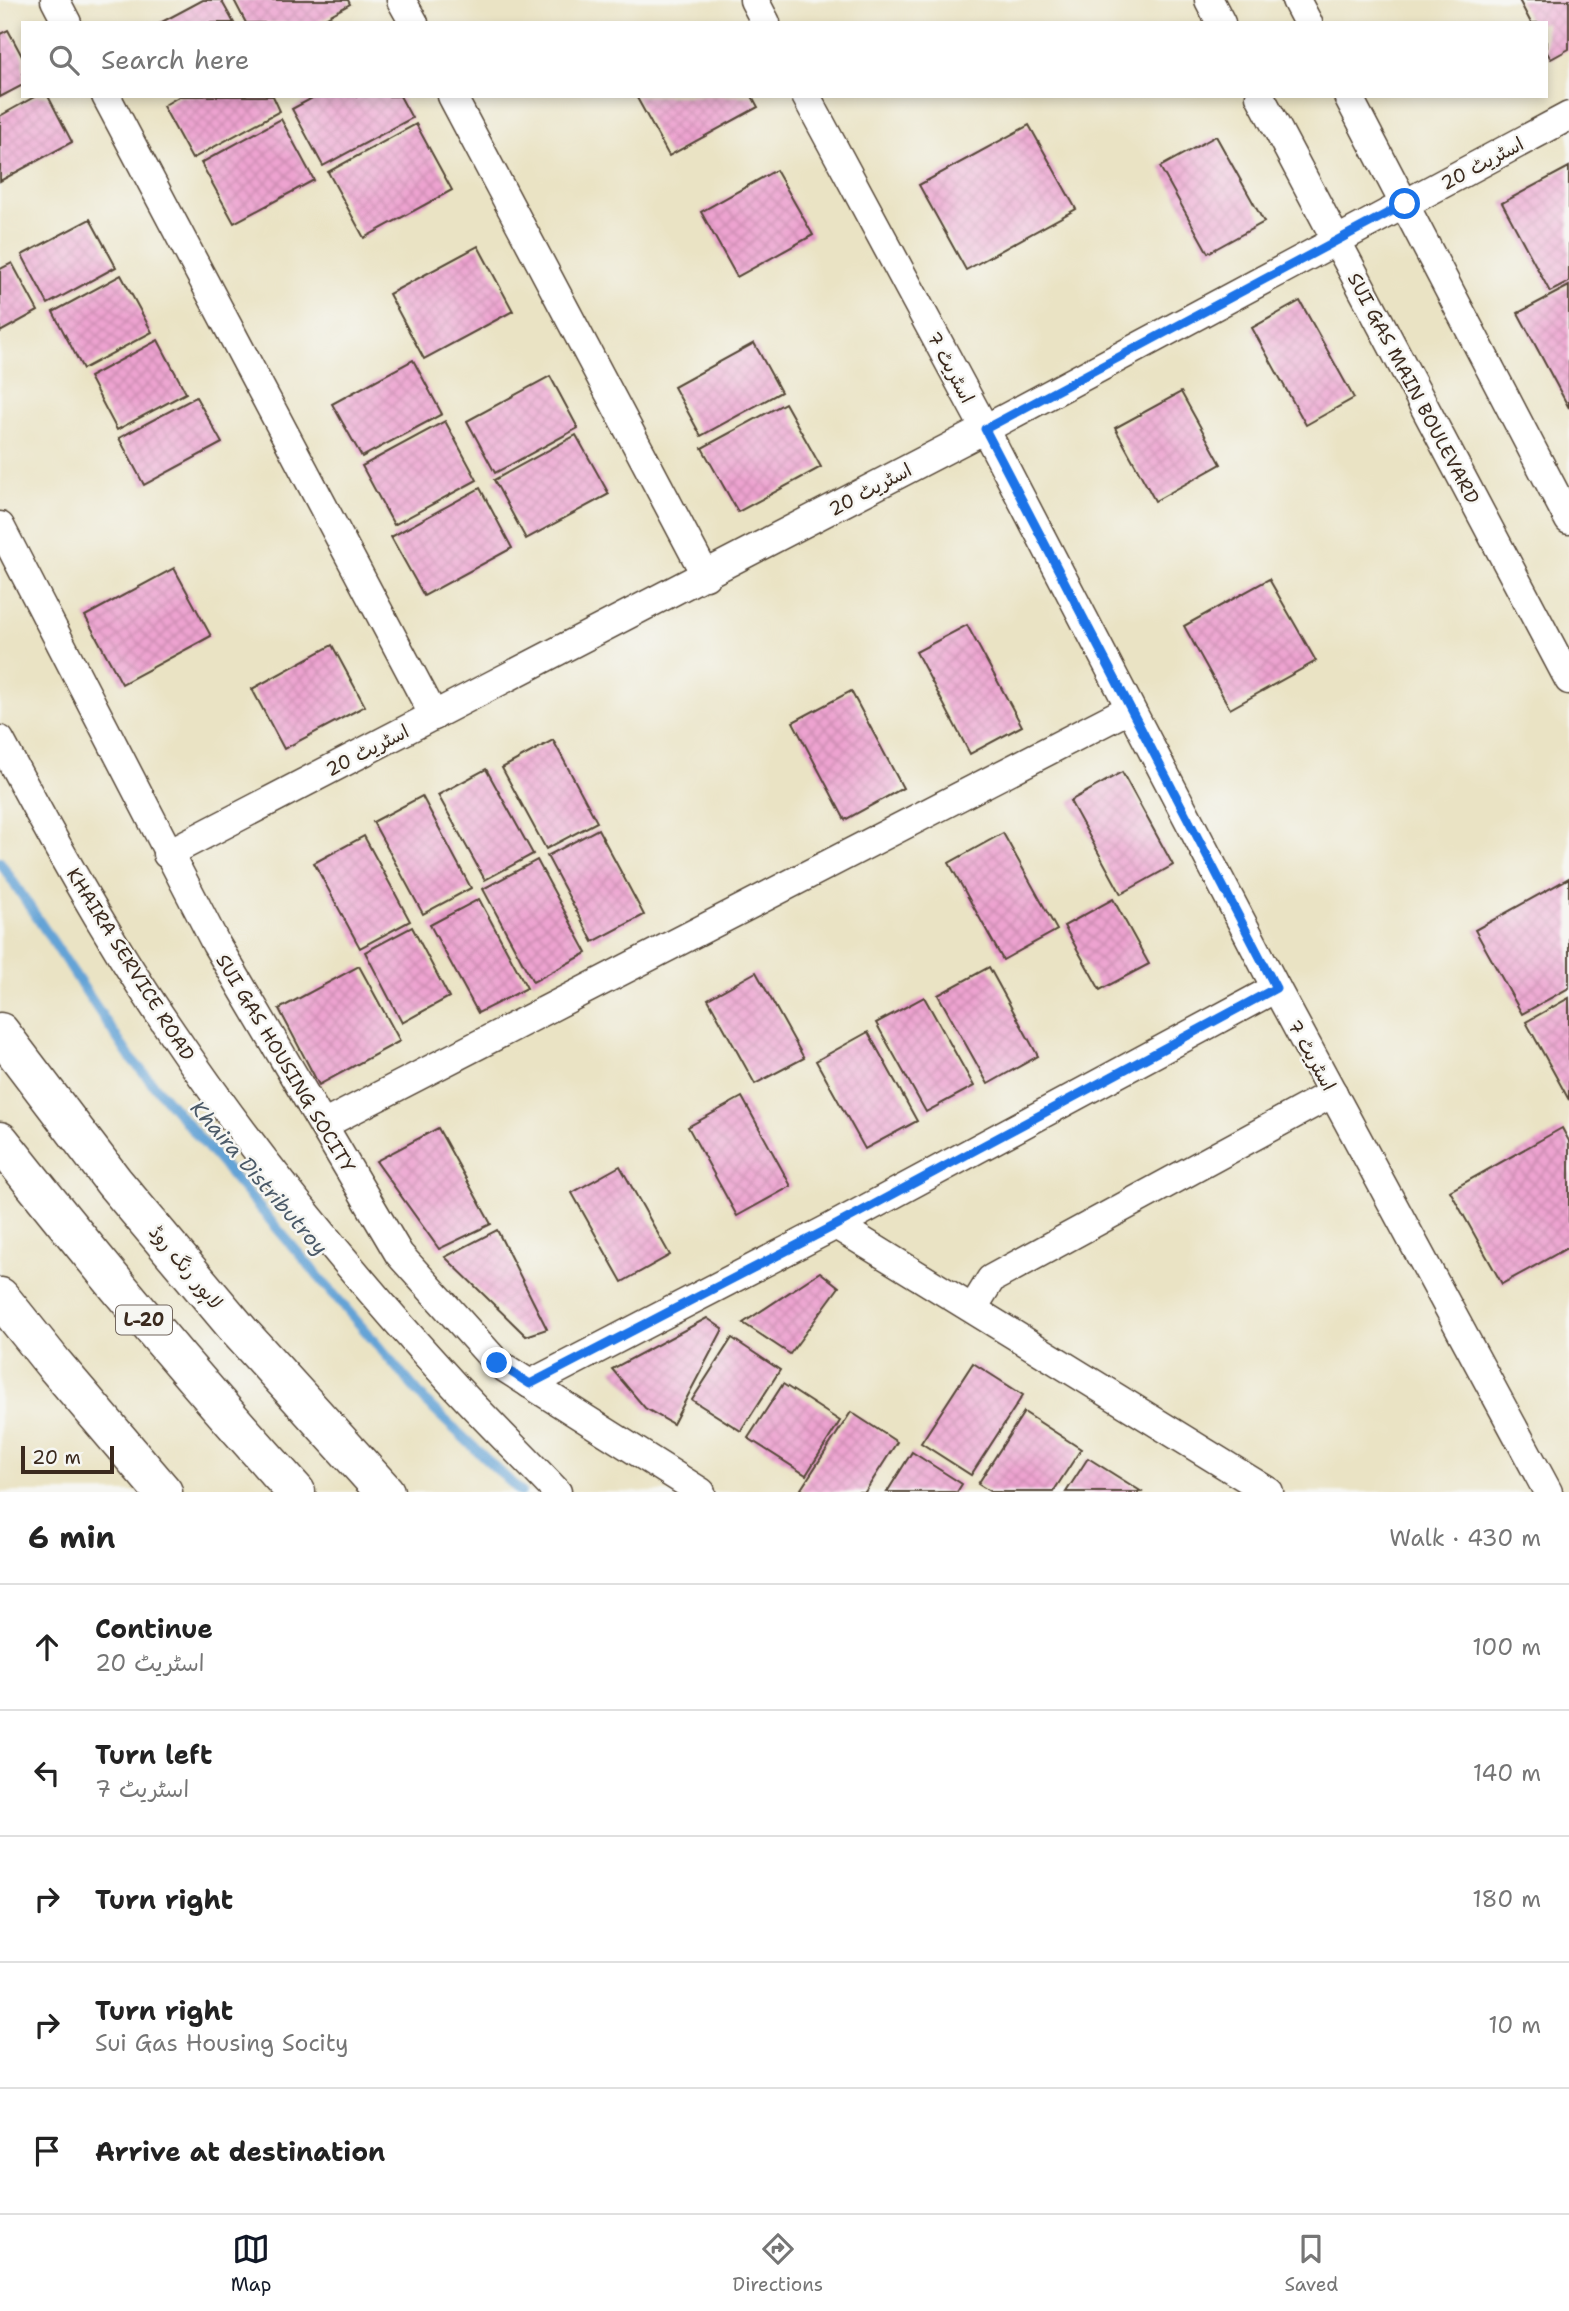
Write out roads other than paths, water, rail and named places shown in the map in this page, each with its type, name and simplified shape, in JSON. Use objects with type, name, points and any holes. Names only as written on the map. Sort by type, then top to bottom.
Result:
[{"type":"main road","name":"لاہور رنگ روڈ","points":[[0,1032],[131,1202],[241,1333],[385,1492]]},
{"type":"main road","name":"L-20","points":[[0,1141],[108,1277],[296,1492]]},
{"type":"main road","points":[[0,1297],[163,1492]]},
{"type":"street","points":[[55,0],[66,21]]},
{"type":"street","points":[[401,0],[413,21]]},
{"type":"street","points":[[754,0],[765,21]]},
{"type":"street","points":[[1209,0],[1220,21]]},
{"type":"street","points":[[1296,0],[1307,21]]},
{"type":"street","points":[[107,98],[434,716]]},
{"type":"street","points":[[453,98],[706,576]]},
{"type":"street","name":"اسٹریٹ 7","points":[[807,98],[985,429],[1276,988],[1548,1492]]},
{"type":"street","name":"SUI GAS MAIN BOULEVARD","points":[[1261,98],[1569,680]]},
{"type":"street","points":[[1349,98],[1569,520]]},
{"type":"street","name":"اسٹریٹ 20","points":[[167,854],[706,576],[1569,116]]},
{"type":"street","name":"SUI GAS HOUSING SOCITY","points":[[0,526],[167,854],[216,944],[399,1254],[497,1363],[701,1492]]},
{"type":"street","points":[[323,1125],[1129,709]]},
{"type":"street","name":"KHAIRA SERVICE ROAD","points":[[0,740],[104,929],[167,1027],[228,1112],[308,1217],[381,1303],[452,1384],[557,1492]]},
{"type":"street","points":[[530,1384],[836,1225],[1276,988]]},
{"type":"street","points":[[973,1308],[991,1279],[1333,1093]]},
{"type":"street","points":[[836,1225],[1269,1492]]},
{"type":"waterway","name":"Khaira Distributroy","points":[[0,862],[129,1056],[428,1404],[521,1492]]}]
